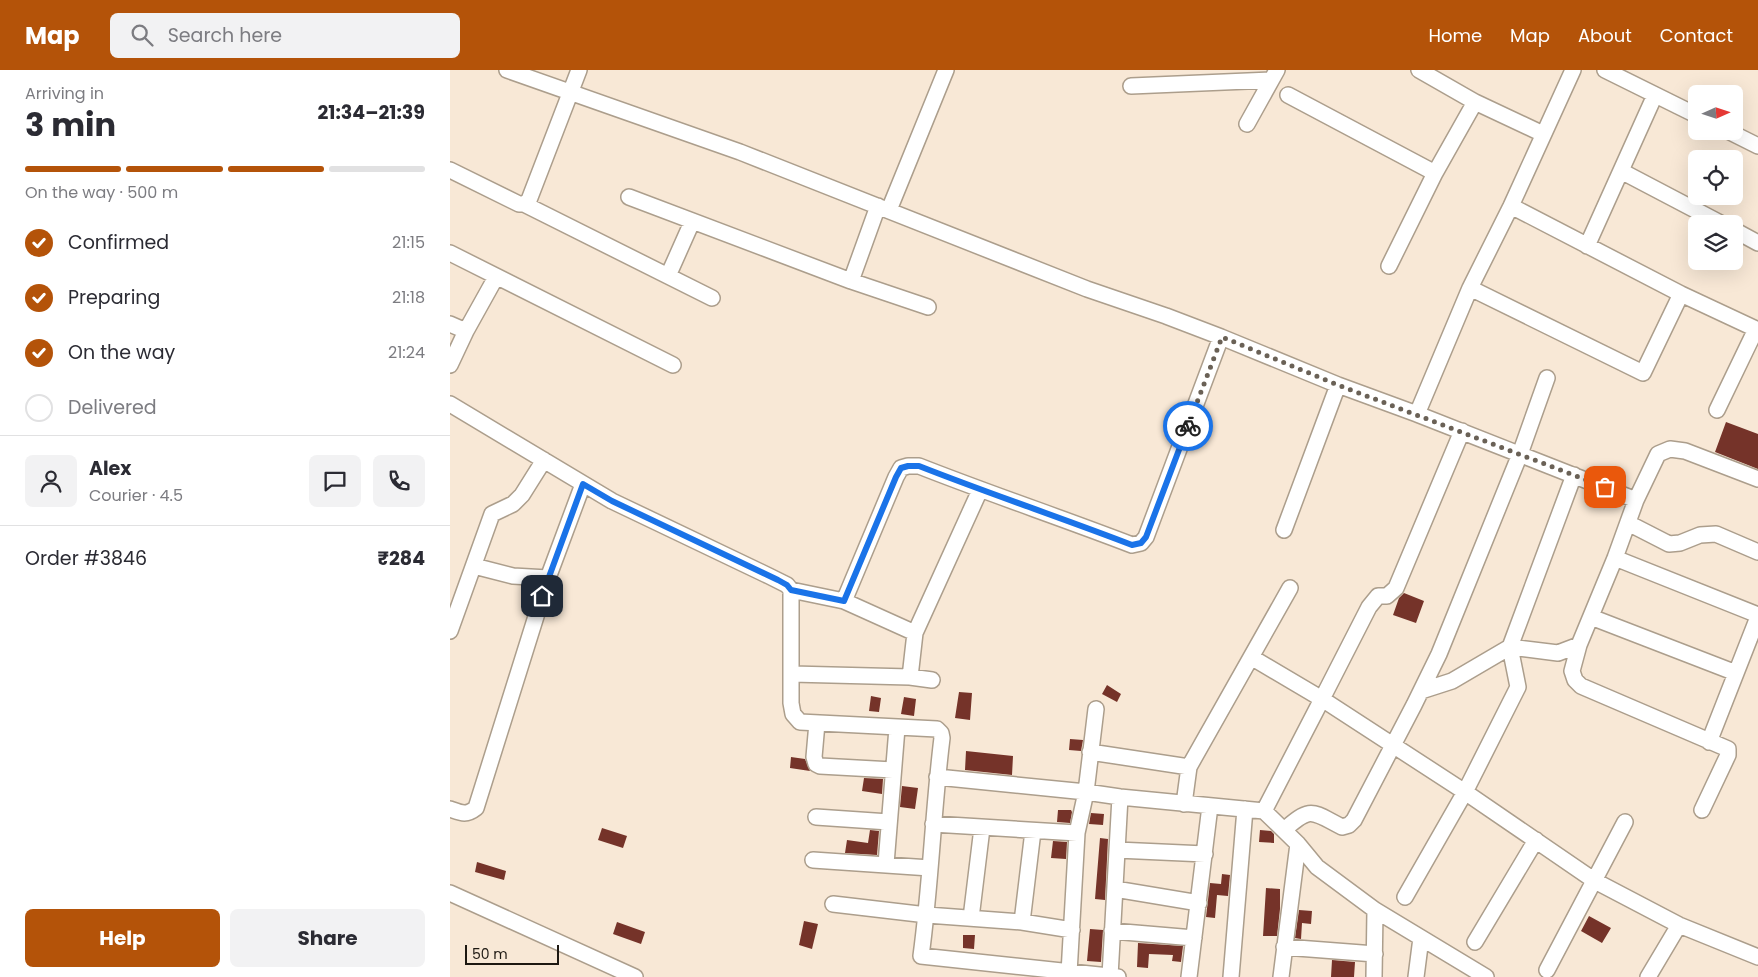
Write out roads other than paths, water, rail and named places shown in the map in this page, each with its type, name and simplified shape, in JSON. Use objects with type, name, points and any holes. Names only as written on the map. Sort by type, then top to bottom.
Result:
[{"type":"street","points":[[507,70],[740,152],[1086,289],[1222,337],[1338,385],[1636,500]]},
{"type":"street","points":[[524,204],[529,200],[579,70]]},
{"type":"street","points":[[851,281],[946,70]]},
{"type":"street","points":[[1419,70],[1475,102],[1543,134]]},
{"type":"street","points":[[1417,414],[1470,288],[1511,206],[1572,70]]},
{"type":"street","points":[[1605,70],[1688,111]]},
{"type":"street","points":[[1130,86],[1274,75]]},
{"type":"street","points":[[1248,124],[1274,75]]},
{"type":"street","points":[[1288,95],[1435,173]]},
{"type":"street","points":[[1587,246],[1656,95]]},
{"type":"street","points":[[1388,266],[1435,173],[1475,102]]},
{"type":"street","points":[[1743,138],[1758,146]]},
{"type":"street","points":[[450,170],[519,204],[524,204],[712,298]]},
{"type":"street","points":[[1621,171],[1705,215]]},
{"type":"street","points":[[629,197],[851,281],[928,307]]},
{"type":"street","points":[[1511,206],[1680,294],[1757,330],[1717,410]]},
{"type":"street","points":[[668,276],[692,222]]},
{"type":"street","points":[[1743,235],[1758,243]]},
{"type":"street","points":[[450,253],[673,365]]},
{"type":"street","points":[[450,365],[466,331],[496,277]]},
{"type":"street","points":[[1470,288],[1643,373],[1680,294]]},
{"type":"street","points":[[450,324],[466,331]]},
{"type":"street","points":[[844,601],[896,477],[901,468],[908,466],[919,466],[1132,545],[1141,543],[1146,537],[1222,337]]},
{"type":"street","points":[[1284,830],[1300,816],[1309,813],[1319,815],[1342,827],[1349,825],[1354,820],[1439,654],[1520,454],[1547,378]]},
{"type":"street","points":[[1284,530],[1338,385]]},
{"type":"street","points":[[450,404],[612,501],[787,585],[791,590],[793,714],[800,722],[937,729],[941,733],[927,915],[921,956],[1114,977],[1112,931],[1120,798]]},
{"type":"street","points":[[1264,810],[1369,607],[1378,596],[1387,596],[1396,588],[1462,432]]},
{"type":"street","points":[[1702,810],[1729,752],[1728,749],[1580,686],[1575,680],[1572,671],[1579,645],[1592,617],[1636,500],[1658,454],[1670,449],[1685,451],[1758,479]]},
{"type":"street","points":[[450,631],[492,514],[513,504],[522,495],[544,460]]},
{"type":"street","points":[[1405,897],[1465,792],[1518,687],[1510,646],[1574,475]]},
{"type":"street","points":[[450,809],[465,814],[476,808],[548,578],[583,484]]},
{"type":"street","points":[[910,677],[915,634],[980,490]]},
{"type":"street","points":[[1628,523],[1669,544],[1680,543],[1700,535],[1716,534],[1758,552]]},
{"type":"street","points":[[1615,558],[1758,616],[1709,742]]},
{"type":"street","points":[[474,566],[513,576],[548,578]]},
{"type":"street","points":[[1184,804],[1189,767],[1290,588]]},
{"type":"street","points":[[791,590],[844,601],[915,634]]},
{"type":"street","points":[[1592,617],[1736,673]]},
{"type":"street","points":[[1421,691],[1452,681],[1510,646],[1558,653],[1579,645]]},
{"type":"street","points":[[1251,657],[1322,700],[1465,792],[1595,881],[1679,925],[1758,957]]},
{"type":"street","points":[[792,674],[910,677],[932,680]]},
{"type":"street","points":[[1069,973],[1077,833],[1086,792],[1096,709]]},
{"type":"street","points":[[817,723],[814,757],[816,764],[820,766],[893,770]]},
{"type":"street","points":[[886,864],[897,728]]},
{"type":"street","points":[[1090,752],[1189,767]]},
{"type":"street","points":[[937,777],[1086,792],[1120,798],[1264,810],[1298,844],[1317,867],[1375,910],[1486,977]]},
{"type":"street","points":[[1189,977],[1210,806]]},
{"type":"street","points":[[1231,977],[1244,808]]},
{"type":"street","points":[[816,817],[889,822]]},
{"type":"street","points":[[1547,970],[1625,822]]},
{"type":"street","points":[[933,824],[1077,833]]},
{"type":"street","points":[[971,918],[982,828]]},
{"type":"street","points":[[1022,922],[1033,831]]},
{"type":"street","points":[[1476,942],[1536,840]]},
{"type":"street","points":[[1281,977],[1298,844]]},
{"type":"street","points":[[1117,850],[1205,854]]},
{"type":"street","points":[[814,860],[930,868]]},
{"type":"street","points":[[1115,889],[1199,903]]},
{"type":"street","points":[[450,892],[636,977]]},
{"type":"street","points":[[833,904],[927,915],[1022,922],[1072,930]]},
{"type":"street","points":[[1374,977],[1375,910]]},
{"type":"street","points":[[1648,977],[1679,925]]},
{"type":"street","points":[[1112,931],[1194,938]]},
{"type":"street","points":[[1416,977],[1421,938]]},
{"type":"street","points":[[1284,947],[1375,954]]}]
